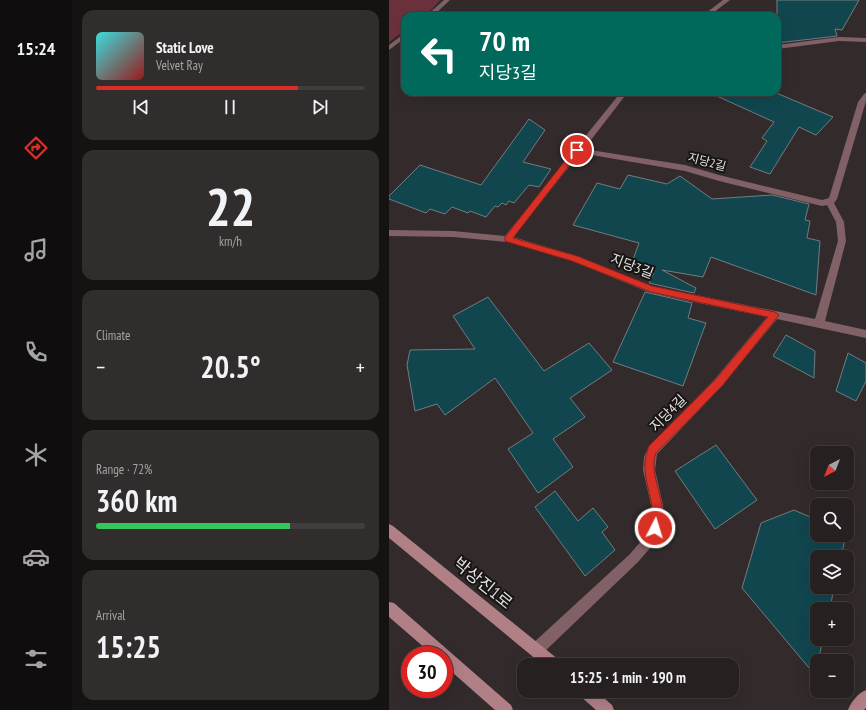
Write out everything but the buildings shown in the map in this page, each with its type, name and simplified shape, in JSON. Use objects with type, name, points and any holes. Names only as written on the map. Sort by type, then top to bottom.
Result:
[{"type":"street","points":[[434,12],[447,0]]},
{"type":"street","points":[[710,12],[727,0]]},
{"type":"street","points":[[389,48],[401,38]]},
{"type":"street","points":[[781,46],[839,39],[866,40]]},
{"type":"street","points":[[819,324],[842,241],[839,222],[830,202],[833,199],[860,109],[866,95]]},
{"type":"street","points":[[507,239],[622,96]]},
{"type":"street","name":"지당2길","points":[[577,150],[685,168],[719,178],[814,201],[830,202]]},
{"type":"street","name":"지당3길","points":[[389,233],[453,234],[507,239],[574,258],[651,289],[866,334]]},
{"type":"street","name":"지당4길","points":[[537,650],[634,558],[653,536],[658,519],[657,505],[649,470],[649,457],[653,450],[719,383],[775,315]]},
{"type":"street","name":"박상진1로","points":[[389,530],[546,658]]},
{"type":"street","points":[[389,608],[432,646]]},
{"type":"street","points":[[453,665],[506,710]]},
{"type":"street","points":[[855,710],[866,697]]},
{"type":"street","points":[[593,698],[607,710]]},
{"type":"shaded area","points":[[389,0],[440,0],[428,12],[401,12],[401,33],[389,42]]},
{"type":"route","points":[[577,150],[507,239],[574,258],[651,289],[775,315],[719,383],[662,439],[649,457],[649,470],[657,505],[658,519],[655,528]]}]
